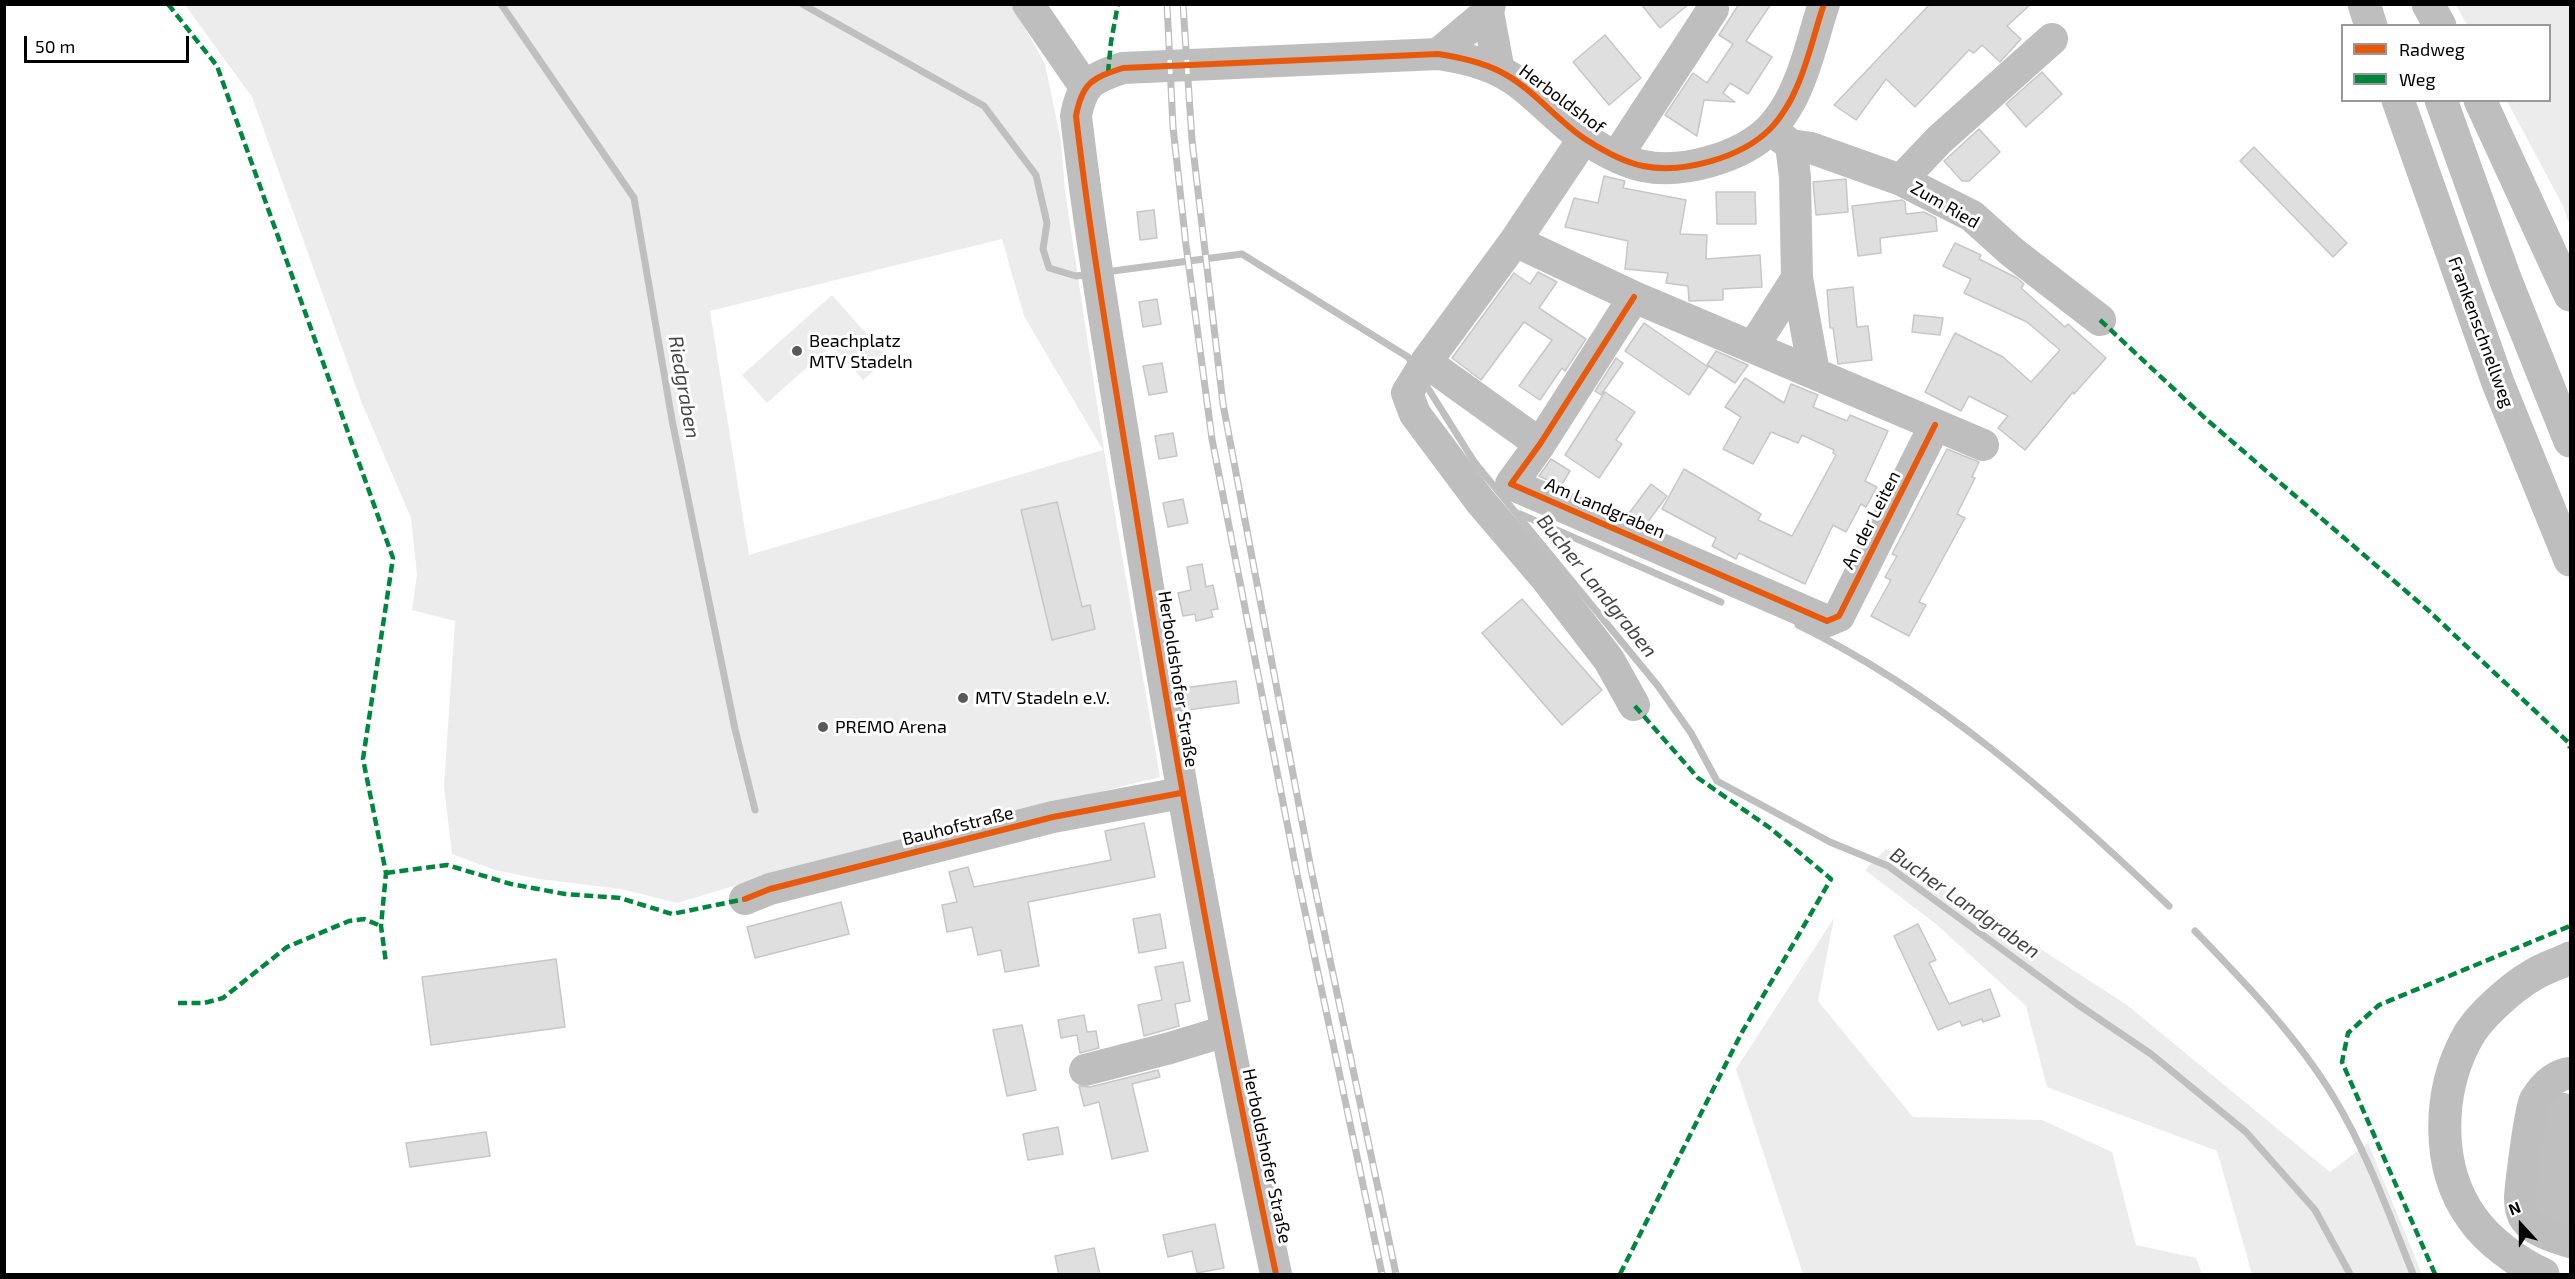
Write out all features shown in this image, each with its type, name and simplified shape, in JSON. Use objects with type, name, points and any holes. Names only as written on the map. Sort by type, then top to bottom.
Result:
[{"type":"highway","points":[[2364,4],[2370,24]]},
{"type":"highway","points":[[2407,4],[2413,24]]},
{"type":"highway","points":[[2428,4],[2439,24]]},
{"type":"highway","name":"Frankenschnellweg","points":[[2399,102],[2498,382],[2571,560]]},
{"type":"highway","points":[[2442,102],[2506,281],[2571,441]]},
{"type":"highway","points":[[2481,102],[2571,295]]},
{"type":"highway","points":[[2543,1275],[2493,1240],[2472,1218],[2456,1187],[2450,1165],[2444,1114],[2449,1081],[2467,1037],[2496,1004],[2532,975],[2571,958]]},
{"type":"street","points":[[1028,4],[1085,87]]},
{"type":"street","name":"Herboldshof","points":[[1085,87],[1095,78],[1115,70],[1145,65],[1438,54],[1458,57],[1499,71],[1513,79],[1584,138],[1617,156],[1642,166],[1673,169],[1704,164],[1747,146],[1780,137],[1824,4]]},
{"type":"street","points":[[1438,54],[1489,8]]},
{"type":"street","points":[[1489,8],[1499,71]]},
{"type":"street","points":[[1617,156],[1713,9]]},
{"type":"street","points":[[1900,180],[1939,140],[2052,39]]},
{"type":"street","name":"Herboldshofer Straße","points":[[1085,87],[1079,100],[1077,116],[1099,287],[1181,793],[1276,1275]]},
{"type":"street","points":[[1780,137],[1795,177],[1797,278],[1814,372]]},
{"type":"street","name":"Zum Ried","points":[[1780,137],[1900,180],[1972,216],[2012,252],[2100,320]]},
{"type":"street","points":[[1584,138],[1515,241],[1426,362],[1407,393],[1415,414],[1480,501],[1545,577],[1609,660],[1634,705]]},
{"type":"street","points":[[1515,241],[1634,297],[1983,445]]},
{"type":"street","points":[[1754,347],[1797,278]]},
{"type":"street","name":"Am Landgraben","points":[[1634,297],[1540,444],[1511,484],[1827,621]]},
{"type":"street","points":[[1426,362],[1540,444]]},
{"type":"street","name":"An der Leiten","points":[[1827,621],[1839,616],[1935,425]]},
{"type":"street","name":"Bauhofstraße","points":[[745,899],[770,890],[1053,818],[1181,793]]},
{"type":"street","points":[[1085,1070],[1170,1048],[1226,1030]]},
{"type":"street","points":[[2571,1073],[2564,1074],[2546,1084],[2534,1103],[2520,1199],[2524,1217],[2535,1227],[2556,1238],[2571,1242]]},
{"type":"shaded area","points":[[185,5],[1012,5],[1045,64],[1061,141],[1065,191],[1104,450],[1160,777],[814,862],[677,903],[621,889],[539,879],[495,870],[452,854],[444,786],[455,621],[412,610],[417,574],[411,518],[361,401],[252,97]],"holes":[[[1002,239],[1024,316],[1103,450],[749,555],[710,311]]]},
{"type":"shaded area","points":[[2456,5],[2570,5],[2570,226],[2563,206],[2508,102],[2551,102],[2551,24],[2466,24]]},
{"type":"shaded area","name":"Beachplatz MTV Stadeln","points":[[832,295],[888,358],[863,380],[832,345],[767,403],[742,375]]},
{"type":"shaded area","points":[[1886,849],[2127,1005],[2330,1172],[2368,1143],[2422,1274],[2252,1274],[2217,1151],[2047,1087],[2026,1006],[1936,924],[1865,870]]},
{"type":"shaded area","points":[[1834,918],[1818,1001],[1913,1117],[2042,1120],[2112,1152],[2136,1245],[2196,1258],[2202,1274],[1803,1274],[1736,1069]]},
{"type":"shaded area","points":[[2559,1092],[2570,1094],[2570,1238],[2530,1214],[2544,1105]]},
{"type":"building","points":[[1641,4],[1689,4],[1660,28]]},
{"type":"building","points":[[1739,4],[1771,4],[1746,41],[1772,57],[1748,94],[1730,83],[1723,93],[1735,102],[1704,100],[1697,136],[1665,115],[1693,73],[1707,83],[1733,44],[1719,35]]},
{"type":"building","points":[[1930,4],[2031,4],[2007,26],[2021,39],[2000,62],[1982,45],[1974,53],[1969,50],[1915,107],[1886,79],[1856,120],[1834,105]]},
{"type":"building","points":[[1605,35],[1641,78],[1609,105],[1573,62]]},
{"type":"building","points":[[2042,72],[2062,94],[2026,127],[2006,104]]},
{"type":"building","points":[[1979,129],[2000,152],[1969,181],[1962,181],[1944,161]]},
{"type":"building","points":[[2254,147],[2347,243],[2333,257],[2240,161]]},
{"type":"building","points":[[1604,176],[1625,181],[1623,188],[1686,200],[1680,234],[1707,235],[1706,259],[1760,255],[1762,287],[1723,289],[1723,300],[1689,301],[1688,286],[1666,283],[1668,273],[1625,269],[1628,241],[1565,227],[1574,198],[1598,203]]},
{"type":"building","points":[[1846,179],[1848,212],[1816,215],[1813,182]]},
{"type":"building","points":[[1716,192],[1755,192],[1756,224],[1717,224]]},
{"type":"building","points":[[1902,200],[1905,202],[1906,214],[1924,212],[1936,218],[1937,231],[1880,238],[1881,253],[1858,256],[1852,206]]},
{"type":"building","points":[[1154,210],[1157,238],[1140,240],[1137,212]]},
{"type":"building","points":[[1955,243],[1981,255],[1979,259],[2017,278],[2024,284],[2021,288],[2065,327],[2068,324],[2106,358],[2074,394],[2073,392],[2025,450],[1998,428],[2008,416],[1969,396],[1961,411],[1925,392],[1955,333],[2003,357],[2031,382],[2060,350],[2027,322],[1964,293],[1971,279],[1943,266]]},
{"type":"building","points":[[1538,272],[1557,282],[1539,308],[1586,339],[1565,371],[1562,368],[1540,400],[1519,386],[1552,340],[1524,322],[1481,380],[1452,358],[1514,273],[1530,284]]},
{"type":"building","points":[[1853,287],[1857,327],[1868,326],[1872,360],[1838,364],[1833,328],[1830,328],[1827,290]]},
{"type":"building","points":[[1157,299],[1161,324],[1143,327],[1139,302]]},
{"type":"building","points":[[1914,315],[1943,318],[1940,335],[1912,332]]},
{"type":"building","points":[[1644,323],[1708,367],[1689,395],[1625,351]]},
{"type":"building","points":[[1716,351],[1748,365],[1735,383],[1707,365]]},
{"type":"building","points":[[1616,358],[1623,363],[1601,395],[1595,391]]},
{"type":"building","points":[[1162,363],[1167,392],[1149,395],[1143,366]]},
{"type":"building","points":[[1745,378],[1784,403],[1791,384],[1818,395],[1813,407],[1847,421],[1850,415],[1888,431],[1865,481],[1877,487],[1866,507],[1861,504],[1846,532],[1833,525],[1805,584],[1739,553],[1736,559],[1712,546],[1716,538],[1662,509],[1684,469],[1761,514],[1758,520],[1792,536],[1836,455],[1833,453],[1834,450],[1802,435],[1798,443],[1771,432],[1753,464],[1723,449],[1741,417],[1725,407]]},
{"type":"building","points":[[1605,392],[1635,412],[1616,440],[1622,444],[1599,478],[1565,455]]},
{"type":"building","points":[[1173,433],[1177,456],[1159,459],[1155,436]]},
{"type":"building","points":[[1947,449],[1979,462],[1972,477],[1975,478],[1957,514],[1965,518],[1919,602],[1926,605],[1909,636],[1871,616],[1891,580],[1885,577],[1897,556],[1892,554]]},
{"type":"building","points":[[1551,459],[1570,471],[1561,486],[1539,476]]},
{"type":"building","points":[[1651,484],[1667,496],[1647,523],[1630,512]]},
{"type":"building","points":[[1183,499],[1188,523],[1168,527],[1163,503]]},
{"type":"building","name":"MTV Stadeln e.V.","points":[[1057,502],[1082,607],[1090,605],[1095,629],[1052,640],[1021,510]]},
{"type":"building","points":[[1202,564],[1206,587],[1213,585],[1218,609],[1211,610],[1213,617],[1196,621],[1195,614],[1183,616],[1178,593],[1191,590],[1187,567]]},
{"type":"building","points":[[1522,599],[1602,690],[1562,725],[1482,633]]},
{"type":"building","points":[[1236,681],[1239,703],[1187,710],[1183,688]]},
{"type":"building","points":[[1144,823],[1155,877],[1028,902],[1039,966],[1005,972],[1001,950],[978,955],[972,927],[947,932],[942,905],[957,902],[949,872],[968,867],[974,887],[1111,860],[1105,831]]},
{"type":"building","points":[[841,902],[849,934],[755,958],[747,927]]},
{"type":"building","points":[[1160,914],[1166,948],[1139,953],[1133,919]]},
{"type":"building","points":[[1918,924],[1936,960],[1929,963],[1949,1004],[1990,989],[2000,1016],[1962,1026],[1960,1021],[1938,1030],[1894,936]]},
{"type":"building","points":[[556,959],[565,1027],[431,1045],[422,977]]},
{"type":"building","points":[[1183,962],[1190,1001],[1175,1004],[1179,1026],[1144,1036],[1138,1005],[1162,1000],[1155,967]]},
{"type":"building","points":[[1084,1015],[1087,1032],[1096,1031],[1099,1048],[1080,1053],[1077,1035],[1061,1038],[1058,1020]]},
{"type":"building","points":[[1022,1025],[1036,1090],[1007,1096],[993,1030]]},
{"type":"building","points":[[1158,1070],[1160,1077],[1132,1084],[1148,1151],[1112,1159],[1099,1102],[1084,1106],[1079,1086],[1090,1087]]},
{"type":"building","points":[[1058,1127],[1063,1154],[1028,1160],[1023,1134]]},
{"type":"building","points":[[486,1132],[490,1156],[410,1167],[406,1143]]},
{"type":"building","points":[[1215,1224],[1224,1268],[1197,1273],[1192,1251],[1168,1257],[1163,1235]]},
{"type":"building","points":[[1094,1248],[1100,1275],[1059,1275],[1055,1256]]},
{"type":"waterway","name":"Riedgraben","points":[[501,4],[634,198],[672,420],[735,729],[755,810]]},
{"type":"waterway","name":"Bucher Landgraben","points":[[802,4],[984,106],[1036,175],[1047,223],[1043,249],[1049,268],[1076,276],[1091,274]]},
{"type":"waterway","name":"Bucher Landgraben","points":[[1105,272],[1242,254],[1408,357],[1413,365]]},
{"type":"waterway","name":"Bucher Landgraben","points":[[1424,382],[1475,463],[1658,686],[1691,733],[1717,781],[1830,842],[1888,866],[2077,1004],[2151,1054],[2246,1132],[2315,1210],[2350,1274]]},
{"type":"waterway","points":[[1520,514],[1721,602]]},
{"type":"waterway","points":[[1798,625],[1850,652],[1899,683],[1994,751],[2039,788],[2169,906]]},
{"type":"waterway","points":[[2195,931],[2286,1030],[2333,1096],[2367,1161],[2413,1274]]},
{"type":"railway","points":[[1167,4],[1173,127],[1212,439],[1297,874],[1382,1274]]},
{"type":"railway","points":[[1183,4],[1192,140],[1223,404],[1311,869],[1396,1274]]},
{"type":"marked path","points":[[168,4],[217,66],[393,558],[363,759],[386,873],[381,926],[386,963]]},
{"type":"marked path","points":[[1108,73],[1118,4]]},
{"type":"marked path","points":[[2100,320],[2206,419],[2429,611],[2568,742],[2570,748]]},
{"type":"marked path","points":[[1620,1274],[1741,1034],[1831,879],[1770,828],[1698,778],[1634,705]]},
{"type":"marked path","points":[[386,873],[447,865],[511,884],[565,894],[620,898],[672,914],[745,899]]},
{"type":"marked path","points":[[178,1003],[204,1003],[223,998],[287,947],[349,921],[364,919],[381,926]]},
{"type":"marked path","points":[[2435,1274],[2342,1062],[2348,1033],[2379,1005],[2570,926]]},
{"type":"cycle path","points":[[1276,1274],[1220,994],[1153,619],[1089,219],[1076,116],[1078,105],[1090,83],[1103,75],[1123,68],[1438,54],[1477,62],[1511,78],[1533,94],[1574,131],[1613,155],[1643,166],[1675,168],[1727,156],[1758,139],[1770,129],[1781,116],[1800,81],[1824,4]]},
{"type":"cycle path","points":[[1634,297],[1540,444],[1511,484],[1827,621],[1839,616],[1935,425]]},
{"type":"cycle path","points":[[745,899],[770,889],[1053,817],[1181,793]]},
{"type":"place","name":"Beachplatz MTV Stadeln","points":[[797,351]]},
{"type":"place","name":"MTV Stadeln e.V.","points":[[963,698]]},
{"type":"place","name":"PREMO Arena","points":[[823,727]]}]
